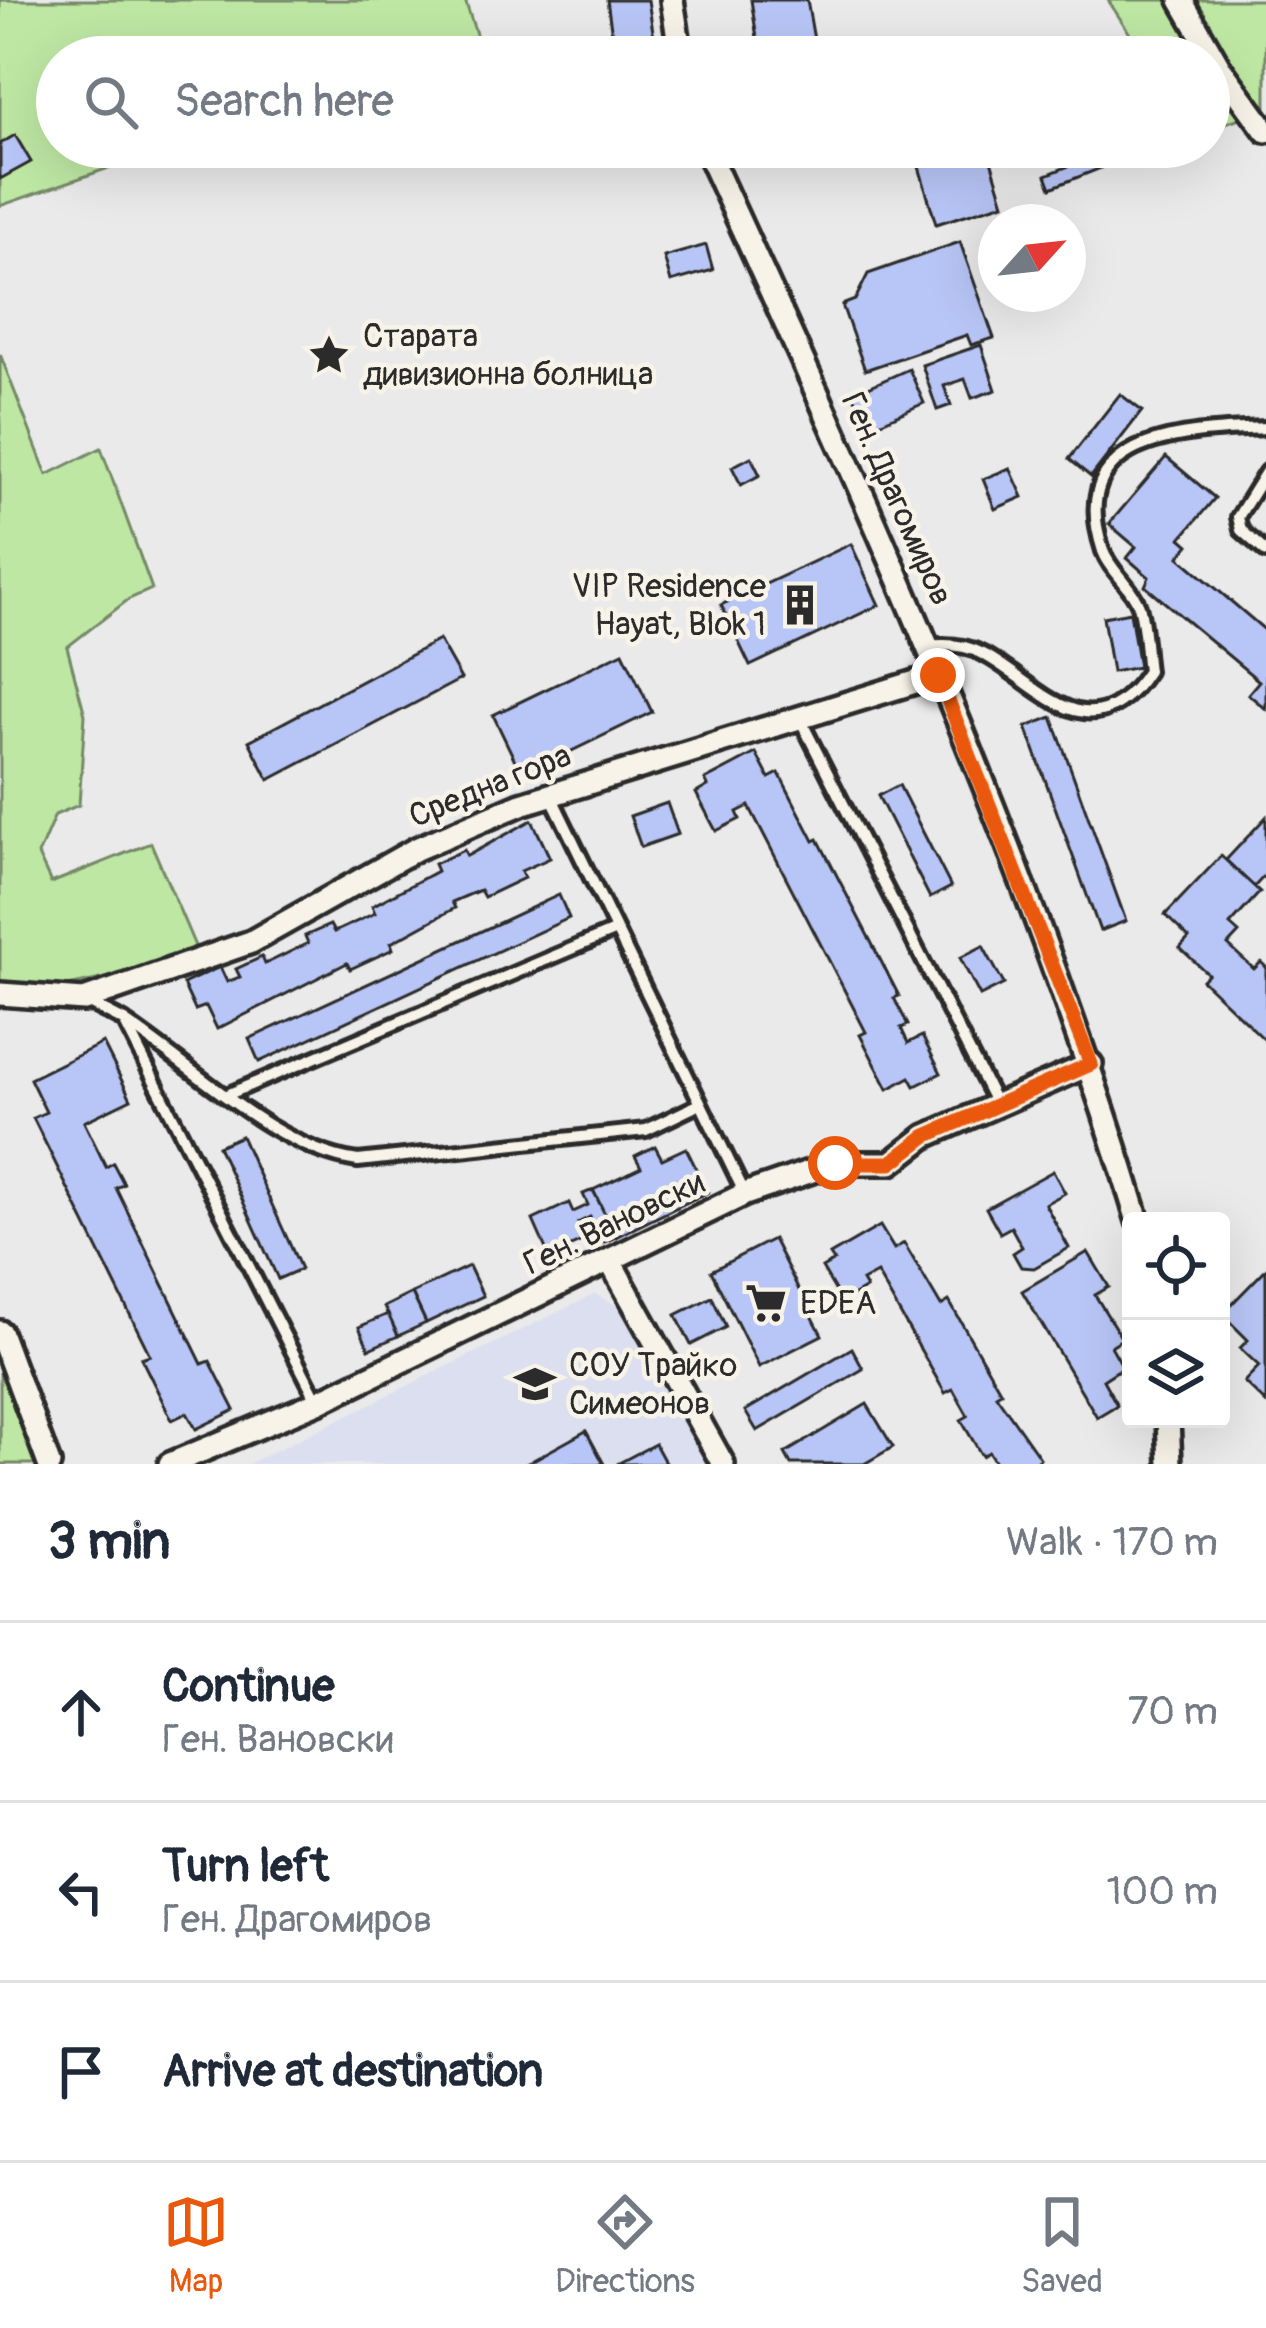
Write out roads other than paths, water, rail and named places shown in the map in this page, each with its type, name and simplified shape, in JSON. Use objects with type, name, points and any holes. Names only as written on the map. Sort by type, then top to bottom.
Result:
[{"type":"street","points":[[672,0],[678,36]]},
{"type":"street","points":[[1181,0],[1202,36]]},
{"type":"street","points":[[1230,82],[1266,131]]},
{"type":"street","name":"Ген. Драгомиров","points":[[714,168],[938,675],[1091,1064],[1135,1212]]},
{"type":"street","name":"Средна гора","points":[[84,1000],[251,941],[416,849],[549,794],[938,675]]},
{"type":"street","points":[[0,994],[84,1000]]},
{"type":"street","name":"Ген. Вановски","points":[[170,1464],[318,1402],[746,1194],[835,1163],[891,1163],[926,1136],[1091,1064]]},
{"type":"street","points":[[611,1263],[723,1464]]},
{"type":"street","points":[[0,1332],[49,1464]]},
{"type":"street","points":[[1168,1428],[1170,1464]]},
{"type":"lane","points":[[926,646],[946,644],[982,654],[1033,694],[1069,711],[1103,707],[1135,691],[1148,670],[1138,603],[1104,554],[1096,511],[1101,486],[1136,444],[1175,433],[1266,428]]},
{"type":"lane","points":[[1266,472],[1238,517],[1241,530],[1266,552]]},
{"type":"lane","points":[[799,717],[997,1105]]},
{"type":"lane","points":[[549,794],[746,1194]]},
{"type":"lane","points":[[229,1094],[616,930]]},
{"type":"lane","points":[[84,1000],[124,1022],[290,1139],[323,1156],[358,1161],[646,1130],[700,1104]]},
{"type":"lane","points":[[124,1022],[318,1402]]},
{"type":"place","name":"Старата дивизионна болница","points":[[329,355]]},
{"type":"place","name":"VIP Residence Hayat, Blok 1","points":[[800,605]]},
{"type":"place","name":"EDEA","points":[[766,1303]]},
{"type":"place","name":"СОУ Трайко Симеонов","points":[[535,1384]]}]
